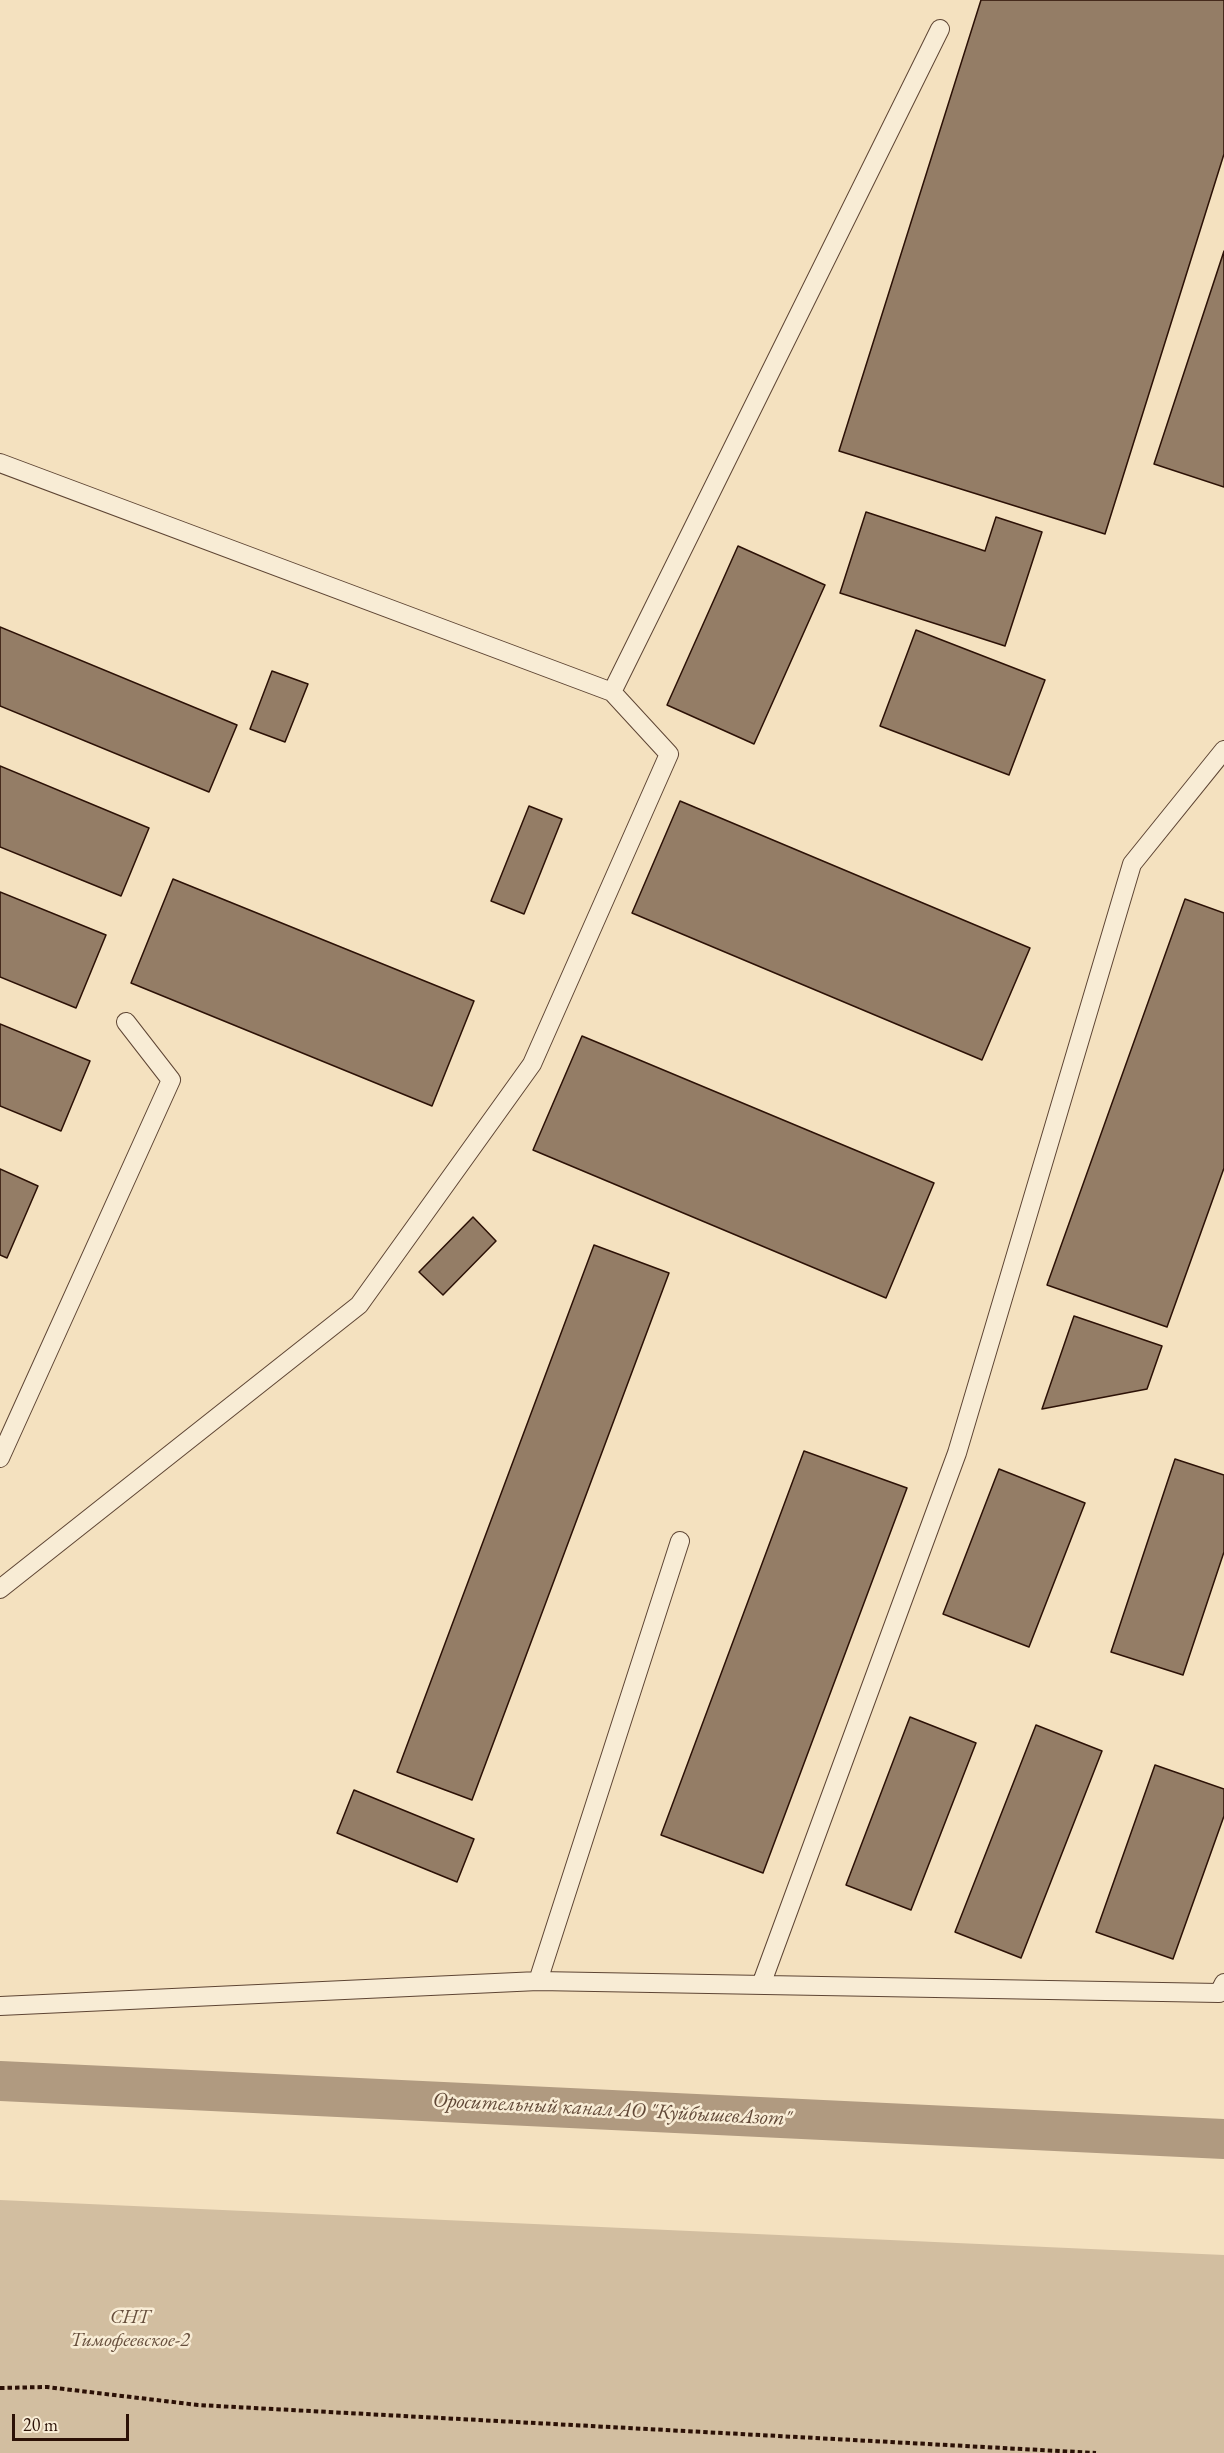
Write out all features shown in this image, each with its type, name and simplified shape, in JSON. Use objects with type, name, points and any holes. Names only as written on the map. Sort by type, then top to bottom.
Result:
[{"type":"lane","points":[[612,692],[940,29]]},
{"type":"lane","points":[[0,463],[612,692],[669,753],[532,1064],[359,1305],[0,1589]]},
{"type":"lane","points":[[761,1985],[957,1453],[1132,864],[1224,750]]},
{"type":"lane","points":[[0,1458],[171,1080],[126,1022]]},
{"type":"lane","points":[[538,1981],[680,1541]]},
{"type":"lane","points":[[0,2007],[538,1981],[1219,1993],[1224,1983]]},
{"type":"path","points":[[0,2388],[46,2387],[210,2406],[1096,2453]]},
{"type":"path","points":[[1029,2453],[1037,2450]]},
{"type":"green space","name":"СНТ Тимофеевское-2","points":[[0,2200],[1224,2255],[1224,2453],[0,2453]]},
{"type":"building","points":[[981,0],[1224,0],[1224,154],[1105,534],[839,451]]},
{"type":"building","points":[[1224,251],[1224,487],[1154,464]]},
{"type":"building","points":[[866,512],[985,551],[996,517],[1042,532],[1005,646],[840,593]]},
{"type":"building","points":[[738,546],[825,585],[754,744],[667,705]]},
{"type":"building","points":[[0,627],[237,725],[209,792],[0,706]]},
{"type":"building","points":[[916,630],[1045,680],[1009,775],[880,726]]},
{"type":"building","points":[[272,671],[308,684],[285,742],[250,729]]},
{"type":"building","points":[[0,766],[149,828],[121,896],[0,847]]},
{"type":"building","points":[[680,801],[1030,948],[982,1060],[632,913]]},
{"type":"building","points":[[529,806],[562,819],[524,914],[491,901]]},
{"type":"building","points":[[173,879],[474,1001],[432,1106],[131,983]]},
{"type":"building","points":[[0,892],[106,935],[76,1008],[0,977]]},
{"type":"building","points":[[1185,899],[1224,913],[1224,1168],[1167,1327],[1047,1285]]},
{"type":"building","points":[[0,1024],[90,1061],[61,1131],[0,1106]]},
{"type":"building","points":[[582,1036],[934,1183],[886,1298],[533,1150]]},
{"type":"building","points":[[0,1169],[38,1186],[7,1258],[0,1255]]},
{"type":"building","points":[[473,1217],[496,1241],[443,1295],[419,1272]]},
{"type":"building","points":[[594,1245],[669,1273],[472,1800],[397,1772]]},
{"type":"building","points":[[1074,1316],[1162,1346],[1147,1389],[1042,1409]]},
{"type":"building","points":[[804,1451],[907,1488],[763,1873],[661,1835]]},
{"type":"building","points":[[1175,1459],[1224,1475],[1224,1552],[1183,1675],[1111,1652]]},
{"type":"building","points":[[999,1469],[1085,1503],[1029,1647],[943,1614]]},
{"type":"building","points":[[910,1717],[976,1743],[911,1910],[846,1885]]},
{"type":"building","points":[[1036,1725],[1102,1751],[1021,1958],[955,1932]]},
{"type":"building","points":[[1155,1765],[1224,1789],[1224,1816],[1173,1959],[1096,1932]]},
{"type":"building","points":[[354,1790],[474,1839],[457,1882],[337,1833]]},
{"type":"waterway","name":"Оросительный канал АО \"КуйбышевАзот\"","points":[[0,2081],[1224,2139]]}]
